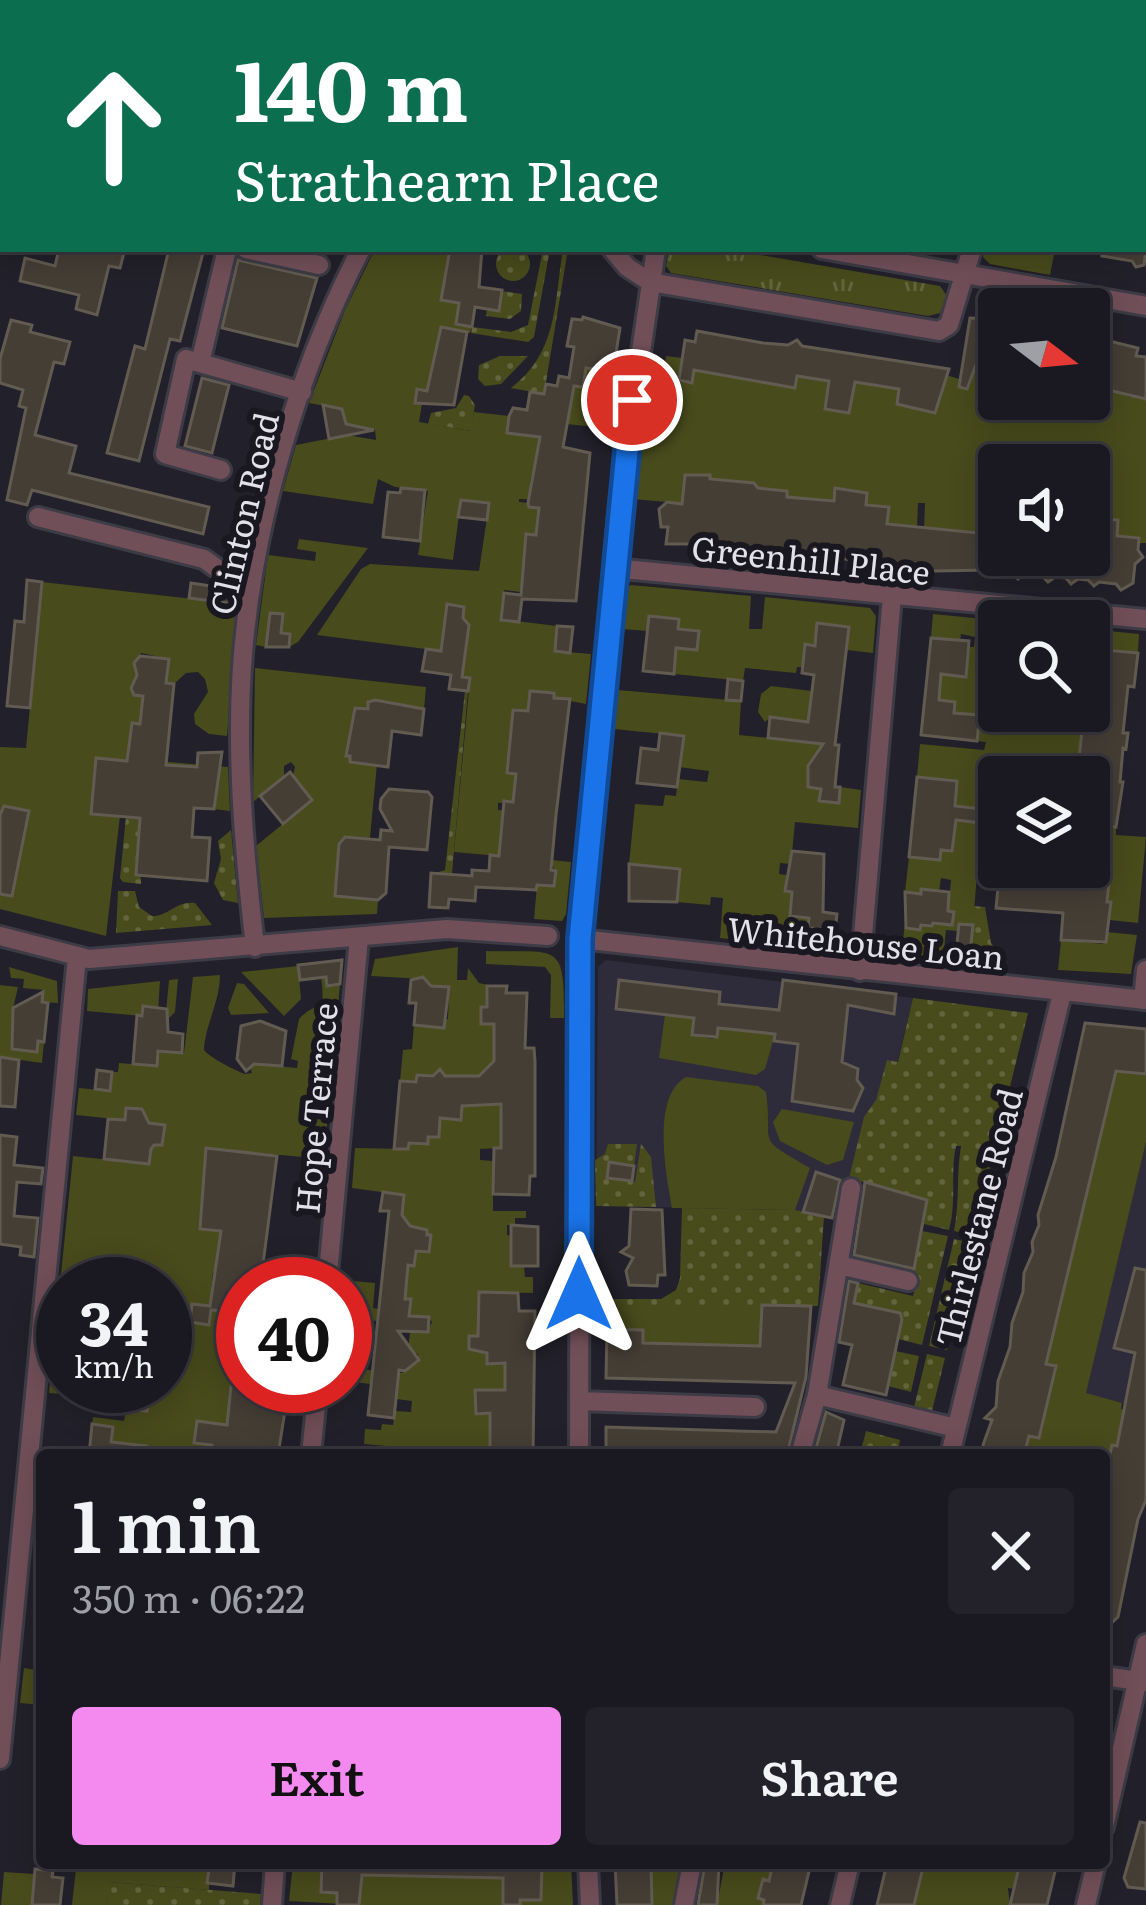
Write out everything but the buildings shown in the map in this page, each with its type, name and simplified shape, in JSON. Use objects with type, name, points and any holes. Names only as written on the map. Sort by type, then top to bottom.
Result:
[{"type":"street","points":[[200,363],[226,252]]},
{"type":"street","points":[[260,252],[319,265]]},
{"type":"street","name":"Clinton Road","points":[[255,947],[244,838],[241,726],[251,580],[302,392],[360,252]]},
{"type":"street","points":[[616,252],[644,279],[939,331],[950,325],[971,252]]},
{"type":"street","points":[[625,252],[644,279]]},
{"type":"street","points":[[579,1449],[580,939],[626,441],[644,279],[655,252]]},
{"type":"street","points":[[839,252],[1146,306]]},
{"type":"street","points":[[221,470],[165,454],[187,359],[302,392]]},
{"type":"street","points":[[38,517],[204,559],[223,573],[251,580]]},
{"type":"street","name":"Greenhill Place","points":[[613,568],[1146,619]]},
{"type":"street","points":[[860,971],[892,596]]},
{"type":"street","points":[[0,936],[77,957],[100,958],[447,929],[548,936]]},
{"type":"street","name":"Hope Terrace","points":[[329,1257],[358,938]]},
{"type":"street","name":"Whitehouse Loan","points":[[580,939],[1144,1000]]},
{"type":"street","points":[[0,1759],[77,957]]},
{"type":"street","points":[[1144,1000],[1146,970]]},
{"type":"street","name":"Thirlestane Road","points":[[951,1449],[1062,993]]},
{"type":"street","points":[[802,1449],[818,1395],[851,1188]]},
{"type":"street","points":[[839,1264],[908,1281]]},
{"type":"street","points":[[818,1395],[956,1428]]},
{"type":"street","points":[[579,1401],[755,1407]]},
{"type":"street","points":[[312,1449],[315,1413]]},
{"type":"street","points":[[1110,1804],[1142,1682],[1146,1644]]},
{"type":"street","points":[[1110,1677],[1142,1682]]},
{"type":"street","points":[[272,1905],[275,1869]]},
{"type":"street","points":[[588,1869],[590,1905]]},
{"type":"street","points":[[684,1905],[691,1869]]},
{"type":"street","points":[[840,1905],[849,1869]]},
{"type":"street","points":[[1086,1905],[1095,1869]]},
{"type":"shaded area","points":[[606,960],[913,998],[872,1166],[843,1181],[832,1218],[795,1210],[596,1206],[598,967]]},
{"type":"shaded area","points":[[1146,1142],[1146,1409],[1085,1394]]},
{"type":"green space","points":[[374,252],[453,252],[441,299],[459,303],[472,327],[470,333],[441,328],[428,391],[418,389],[419,422],[470,431],[474,412],[509,416],[544,437],[542,477],[531,476],[530,487],[541,489],[547,500],[519,499],[541,508],[538,594],[504,590],[501,619],[557,626],[555,651],[591,654],[586,704],[554,698],[554,691],[530,691],[527,715],[513,711],[512,728],[519,742],[510,742],[509,750],[518,752],[507,773],[520,772],[513,802],[498,803],[498,810],[511,811],[499,856],[454,852],[470,679],[462,677],[469,626],[463,618],[464,607],[447,605],[441,651],[317,635],[361,569],[370,564],[479,571],[489,504],[461,500],[453,560],[418,555],[428,491],[395,487],[378,479],[373,504],[283,491],[296,445],[347,435],[376,440],[375,430],[345,424],[342,409],[309,403]]},
{"type":"green space","points":[[501,252],[525,252],[529,271],[520,280],[506,280],[497,271]]},
{"type":"green space","points":[[542,252],[549,252],[534,337],[528,342],[471,333],[472,327],[511,332],[528,325]]},
{"type":"green space","points":[[563,252],[568,252],[544,394],[511,388],[538,359],[555,308]]},
{"type":"green space","points":[[668,252],[742,252],[940,286],[947,296],[940,313],[928,316],[671,273],[666,266]]},
{"type":"green space","points":[[984,252],[1054,252],[1050,275],[990,264]]},
{"type":"green space","points":[[502,291],[522,294],[521,311],[510,319],[486,316],[487,309],[499,310]]},
{"type":"green space","points":[[964,355],[978,358],[978,420],[1110,420],[1110,375],[1129,397],[1146,397],[1146,543],[1139,543],[1138,538],[1116,540],[1118,521],[1110,520],[1110,444],[978,444],[978,533],[924,528],[925,503],[918,503],[917,527],[885,524],[889,508],[880,506],[846,520],[849,489],[835,488],[834,501],[787,499],[787,491],[757,495],[758,485],[722,480],[709,506],[710,475],[690,504],[632,499],[640,431],[655,432],[666,356],[682,358],[679,380],[691,383],[694,370],[816,379],[818,369],[831,371],[825,409],[848,413],[855,382],[946,375],[969,382],[972,372],[961,368]]},
{"type":"green space","points":[[500,356],[528,356],[501,384],[485,386],[478,379],[479,365]]},
{"type":"green space","points":[[587,360],[613,372],[605,428],[567,424],[574,386]]},
{"type":"green space","points":[[464,395],[475,405],[471,431],[428,424],[431,413],[456,408]]},
{"type":"green space","points":[[299,539],[368,548],[298,642],[289,647],[290,634],[281,633],[283,615],[271,613],[266,647],[256,645],[268,555],[315,561],[316,552],[297,549]]},
{"type":"green space","points":[[42,582],[238,604],[227,736],[209,734],[195,724],[194,714],[208,692],[198,672],[166,683],[169,659],[141,653],[134,663],[137,672],[131,688],[142,696],[142,702],[133,759],[228,767],[230,811],[214,809],[216,780],[172,775],[172,765],[96,759],[91,813],[120,816],[106,936],[0,909],[0,894],[12,895],[19,863],[0,815],[0,747],[26,748]]},
{"type":"green space","points":[[625,588],[751,596],[749,629],[762,629],[765,597],[870,608],[876,616],[873,653],[847,650],[849,627],[818,623],[815,646],[805,645],[804,657],[812,668],[797,667],[796,673],[745,668],[743,681],[674,674],[676,648],[697,650],[699,632],[678,629],[679,619],[650,616],[648,631],[621,629]]},
{"type":"green space","points":[[933,614],[978,618],[978,716],[954,713],[925,699],[926,682],[940,683],[941,674],[966,676],[975,637],[961,634],[960,641],[931,637]]},
{"type":"green space","points":[[1110,631],[1139,634],[1138,653],[1110,662]]},
{"type":"green space","points":[[255,668],[426,687],[424,709],[393,708],[393,702],[355,708],[349,733],[353,733],[346,755],[350,762],[377,764],[369,848],[335,896],[378,900],[377,914],[264,918],[256,846],[312,800],[293,776],[291,762],[284,766],[284,777],[253,802]]},
{"type":"green space","points":[[771,686],[812,691],[806,741],[826,744],[825,753],[838,754],[837,764],[811,762],[808,766],[821,789],[820,801],[838,803],[840,787],[861,790],[858,828],[795,822],[791,864],[780,863],[779,874],[787,875],[785,890],[792,892],[790,916],[803,918],[810,911],[809,928],[835,930],[834,949],[720,938],[723,898],[711,897],[710,905],[677,902],[680,869],[629,864],[635,804],[663,806],[665,795],[676,796],[678,779],[707,782],[709,771],[679,767],[683,736],[614,729],[618,690],[741,701],[739,735],[790,740],[758,712],[761,694]]},
{"type":"green space","points":[[465,691],[452,874],[436,873],[445,870]]},
{"type":"green space","points":[[1110,695],[1128,696],[1127,700],[1113,699],[1112,712]]},
{"type":"green space","points":[[978,729],[1092,732],[1083,756],[978,756],[978,810],[955,808],[957,781],[917,777],[920,744],[984,750],[986,742],[951,738]]},
{"type":"green space","points":[[126,816],[140,817],[136,875],[141,876],[141,884],[120,878]]},
{"type":"green space","points":[[913,816],[978,823],[973,925],[946,930],[943,960],[901,955],[905,924],[906,929],[920,930],[948,911],[951,880],[941,878],[939,892],[905,892],[909,857],[939,860],[941,850],[952,851],[954,835]]},
{"type":"green space","points":[[1110,826],[1116,827],[1116,835],[1146,837],[1138,923],[1110,920]]},
{"type":"green space","points":[[231,830],[238,903],[223,900],[214,883],[221,859],[218,841]]},
{"type":"green space","points":[[552,860],[571,862],[562,921],[534,919],[537,885],[556,883]]},
{"type":"green space","points":[[118,891],[135,891],[139,907],[152,916],[195,903],[212,925],[116,933]]},
{"type":"green space","points":[[974,906],[985,907],[991,943],[1007,966],[969,963]]},
{"type":"green space","points":[[1107,932],[1137,935],[1131,974],[1058,970],[1061,940],[1103,944]]},
{"type":"green space","points":[[458,947],[457,980],[467,980],[468,968],[479,983],[492,986],[487,1007],[481,1008],[481,1023],[501,1024],[494,1084],[468,1076],[417,1075],[416,1082],[400,1081],[403,1050],[412,1049],[414,1025],[448,1019],[449,992],[427,985],[424,979],[371,976],[375,959]]},
{"type":"green space","points":[[486,951],[552,956],[562,975],[564,1018],[550,1018],[551,975],[545,967],[486,964]]},
{"type":"green space","points":[[298,966],[301,999],[284,1016],[241,972]]},
{"type":"green space","points":[[9,967],[57,981],[58,1003],[42,1002],[43,990],[23,988],[24,979],[11,978]]},
{"type":"green space","points":[[220,975],[204,1050],[245,1074],[252,1073],[250,1067],[255,1064],[297,1068],[298,1061],[291,1059],[299,1019],[322,1003],[321,977],[326,977],[328,986],[340,984],[324,1159],[206,1148],[200,1228],[229,1232],[223,1257],[216,1257],[211,1291],[216,1292],[216,1413],[230,1413],[229,1425],[197,1422],[194,1442],[212,1445],[212,1449],[125,1449],[125,1443],[111,1442],[113,1427],[92,1424],[93,1417],[124,1421],[125,1413],[192,1413],[192,1257],[63,1257],[73,1156],[149,1164],[141,1148],[153,1149],[164,1142],[142,1139],[164,1126],[143,1123],[142,1109],[127,1108],[125,1120],[76,1115],[79,1088],[109,1091],[119,1063],[156,1066],[158,1051],[184,1053],[193,977]]},
{"type":"green space","points":[[178,979],[175,1012],[169,1018],[155,1017],[144,1007],[142,1016],[87,1011],[88,989],[160,981],[158,1012],[166,1012],[169,980]]},
{"type":"green space","points":[[237,983],[244,984],[269,1013],[231,1015],[228,1008]]},
{"type":"green space","points":[[0,985],[18,987],[12,1049],[36,1052],[38,1041],[44,1042],[42,1063],[0,1057]]},
{"type":"green space","points":[[913,998],[1028,1013],[974,1235],[954,1231],[961,1146],[956,1146],[954,1156],[949,1230],[924,1224],[927,1200],[849,1178],[864,1117],[876,1100],[887,1060],[898,1062]]},
{"type":"green space","points":[[695,1010],[692,1035],[713,1039],[716,1027],[775,1034],[765,1069],[756,1075],[659,1058],[665,1015]]},
{"type":"green space","points":[[1120,1068],[1146,1074],[1146,1142],[1086,1393],[1122,1403],[1121,1409],[1126,1410],[1110,1476],[1110,1449],[1025,1449],[1029,1433],[1039,1437],[1056,1367],[1045,1367]]},
{"type":"green space","points":[[686,1077],[758,1086],[766,1092],[769,1139],[810,1168],[795,1210],[672,1208],[665,1118],[675,1087]]},
{"type":"green space","points":[[535,1104],[535,1110],[510,1110],[501,1117],[503,1148],[480,1149],[480,1160],[493,1161],[493,1211],[526,1211],[526,1218],[515,1218],[515,1225],[507,1225],[507,1235],[511,1236],[511,1266],[524,1266],[525,1277],[533,1277],[533,1293],[480,1292],[501,1336],[469,1336],[469,1349],[487,1353],[487,1363],[505,1363],[505,1403],[475,1390],[476,1413],[500,1413],[499,1434],[490,1435],[490,1449],[386,1449],[364,1444],[365,1429],[393,1425],[395,1411],[411,1412],[412,1401],[396,1399],[396,1387],[372,1384],[372,1370],[402,1373],[418,1363],[418,1354],[408,1351],[410,1332],[427,1332],[432,1322],[428,1317],[403,1315],[410,1299],[405,1299],[398,1265],[414,1266],[417,1251],[429,1252],[430,1236],[418,1227],[387,1224],[388,1211],[402,1211],[403,1195],[352,1188],[355,1148],[407,1149],[408,1143],[427,1144],[428,1137],[439,1137],[440,1118],[461,1120],[462,1106]]},
{"type":"green space","points":[[782,1109],[854,1122],[843,1160],[827,1165],[780,1141],[773,1122]]},
{"type":"green space","points":[[608,1144],[637,1144],[634,1166],[610,1162],[608,1178],[635,1182],[641,1144],[651,1157],[656,1207],[596,1206],[595,1160],[605,1154]]},
{"type":"green space","points":[[682,1208],[795,1210],[824,1216],[818,1306],[593,1305],[594,1299],[661,1299],[676,1290]]},
{"type":"green space","points":[[922,1231],[948,1236],[922,1345],[898,1339],[899,1313],[854,1303],[858,1283],[913,1296]]},
{"type":"green space","points":[[954,1239],[972,1243],[947,1350],[929,1346]]},
{"type":"green space","points":[[372,1283],[373,1308],[379,1309],[378,1321],[372,1320]]},
{"type":"green space","points":[[617,1305],[762,1305],[761,1346],[643,1343],[616,1330]]},
{"type":"green space","points":[[895,1351],[919,1356],[911,1392],[888,1386]]},
{"type":"green space","points":[[927,1354],[945,1358],[932,1411],[914,1407]]},
{"type":"green space","points":[[866,1431],[900,1440],[898,1449],[861,1449]]},
{"type":"green space","points":[[24,1668],[36,1670],[36,1704],[20,1703]]},
{"type":"green space","points":[[76,1869],[210,1869],[209,1890],[109,1882],[106,1905],[72,1905]]},
{"type":"green space","points":[[292,1869],[325,1869],[322,1892],[361,1896],[362,1875],[503,1878],[503,1899],[540,1900],[542,1869],[571,1869],[573,1905],[289,1901]]},
{"type":"green space","points":[[651,1869],[680,1869],[673,1905],[652,1905]]},
{"type":"green space","points":[[724,1869],[772,1869],[769,1881],[762,1881],[769,1883],[763,1905],[717,1905]]},
{"type":"green space","points":[[923,1869],[1019,1869],[1014,1889],[1008,1888],[1010,1905],[914,1905]]},
{"type":"green space","points":[[4,1872],[34,1874],[32,1905],[1,1905]]},
{"type":"green space","points":[[108,1882],[261,1894],[260,1905],[106,1905]]},
{"type":"route","points":[[579,1294],[580,939],[632,400]]}]
